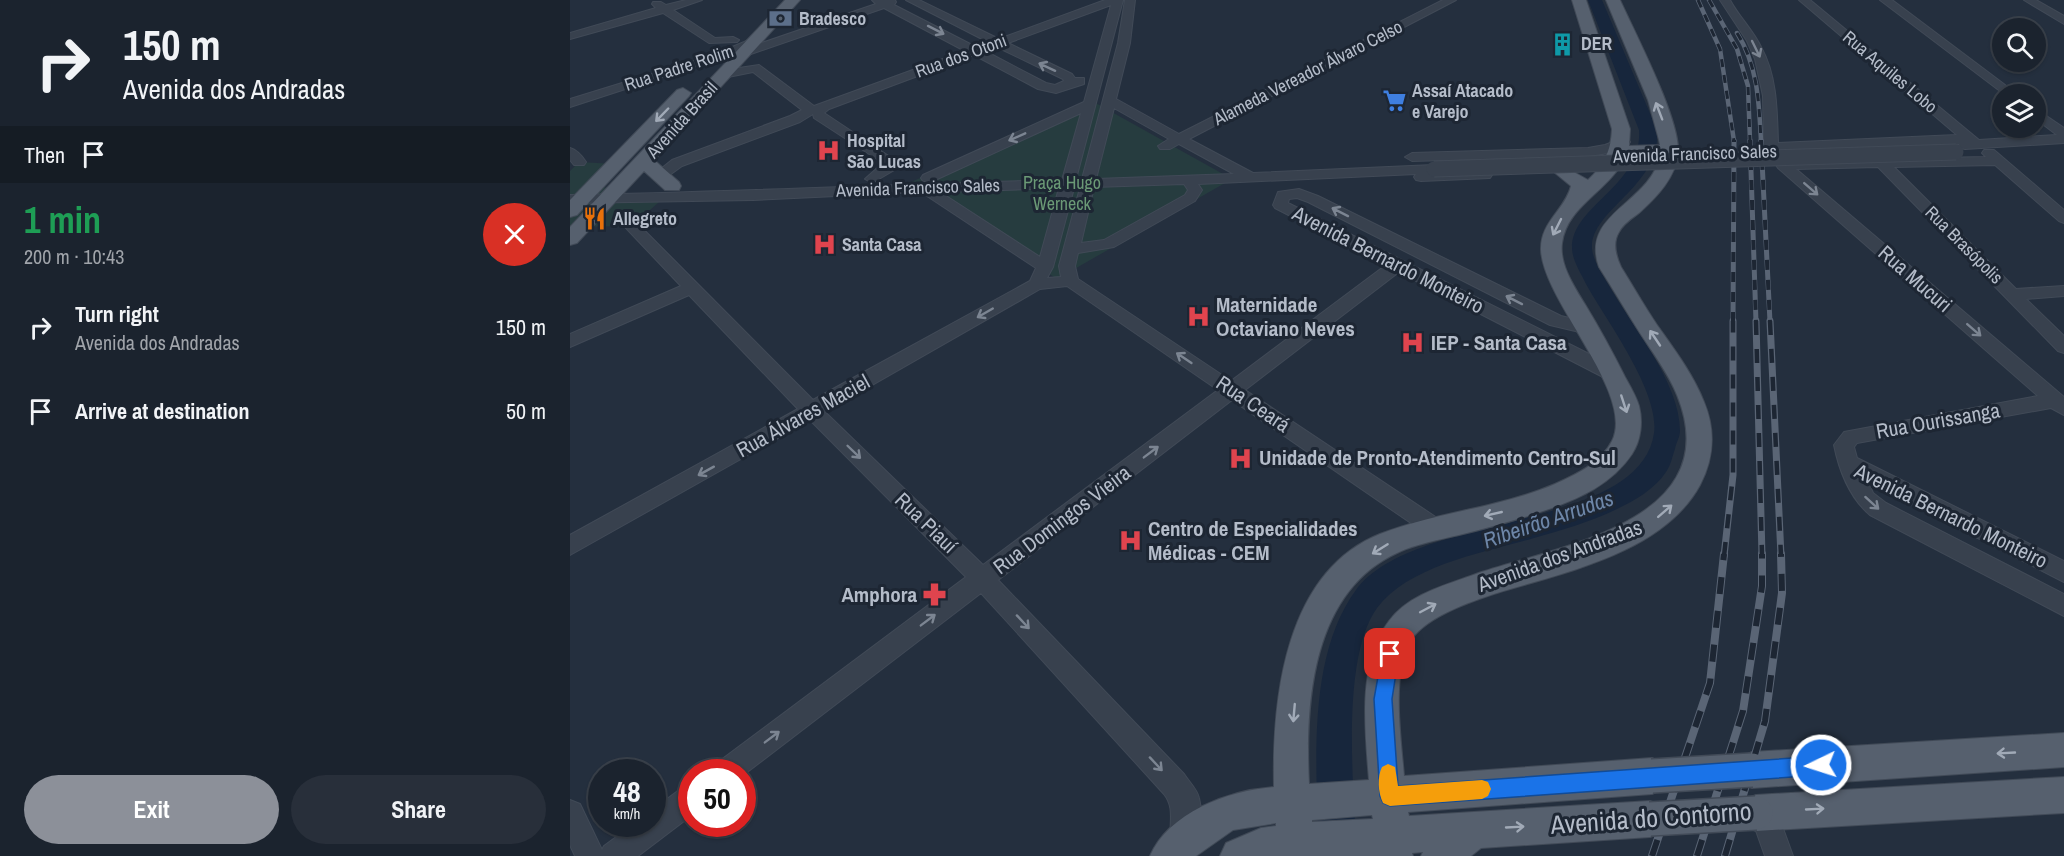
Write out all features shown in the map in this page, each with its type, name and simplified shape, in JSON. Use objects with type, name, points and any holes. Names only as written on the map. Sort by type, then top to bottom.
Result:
[{"type":"main road","name":"Avenida Brasil","points":[[570,239],[615,193],[749,42],[793,0]]},
{"type":"main road","points":[[1299,847],[1294,714],[1303,652],[1315,614],[1332,589],[1354,566],[1391,542],[1435,528],[1515,509],[1573,488],[1613,461],[1623,447],[1628,418],[1626,404],[1566,289],[1554,261],[1551,247],[1552,234],[1563,215],[1620,157],[1621,129],[1579,0]]},
{"type":"main road","points":[[1613,0],[1663,122],[1663,159],[1620,157]]},
{"type":"main road","name":"Avenida Brasil","points":[[577,196],[703,73],[715,49],[749,42]]},
{"type":"main road","name":"Avenida dos Andradas","points":[[1387,842],[1379,797],[1383,699],[1387,666],[1394,642],[1405,622],[1424,608],[1474,587],[1562,559],[1632,533],[1668,510],[1681,496],[1691,479],[1698,461],[1700,442],[1692,402],[1671,362],[1610,267],[1605,243],[1610,230],[1658,181],[1663,159]]},
{"type":"main road","points":[[644,161],[665,181]]},
{"type":"main road","points":[[1563,172],[1581,184],[1577,201]]},
{"type":"main road","name":"Avenida do Contorno","points":[[1177,848],[1229,812],[1247,807],[1297,801],[2064,750]]},
{"type":"main road","name":"Avenida do Contorno","points":[[1239,856],[1261,847],[1387,842],[1477,829],[2064,795]]},
{"type":"main road","points":[[1440,856],[1477,829]]},
{"type":"street","points":[[573,31],[660,3],[697,0]]},
{"type":"street","points":[[911,0],[1068,77],[1071,82]]},
{"type":"street","points":[[1130,0],[1124,44],[1107,106],[1099,138],[1088,177],[1071,249],[1068,273],[1040,275],[926,183],[1090,104],[1107,106],[1178,140],[1228,173]]},
{"type":"street","name":"Alameda Vereador Álvaro Celso","points":[[1165,146],[1451,0]]},
{"type":"street","points":[[1725,0],[1756,47],[1763,64],[1771,112],[1771,147]]},
{"type":"street","name":"Rua Aquiles Lobo","points":[[1804,0],[2064,218]]},
{"type":"street","points":[[1885,0],[1998,84]]},
{"type":"street","points":[[2029,0],[2064,21]]},
{"type":"street","points":[[749,42],[886,1],[1046,87],[1061,88],[1071,82],[1098,79]]},
{"type":"street","points":[[660,3],[715,49]]},
{"type":"street","points":[[1040,275],[1098,79],[1115,4]]},
{"type":"street","name":"Rua dos Otoni","points":[[665,181],[677,163],[1089,9],[1115,4]]},
{"type":"street","name":"Rua Padre Rolim","points":[[570,103],[677,70],[715,49]]},
{"type":"street","points":[[723,74],[754,68],[814,112],[889,161],[891,166],[889,169],[872,179]]},
{"type":"street","points":[[677,70],[694,69],[703,73]]},
{"type":"street","points":[[1107,106],[1130,126],[1165,146],[1207,169],[1228,173]]},
{"type":"street","points":[[2046,120],[2064,134]]},
{"type":"street","points":[[1099,138],[1108,125],[1119,123],[1130,126]]},
{"type":"street","name":"Avenida Francisco Sales","points":[[1771,147],[1958,140],[1982,148]]},
{"type":"street","name":"Avenida Francisco Sales","points":[[1783,165],[1881,163],[1982,148],[2064,140]]},
{"type":"street","name":"Rua Brasópolis","points":[[1863,144],[2064,347]]},
{"type":"street","name":"Rua Mucuri","points":[[1771,147],[1783,165],[2059,404]]},
{"type":"street","name":"Avenida Francisco Sales","points":[[1228,173],[1250,177],[1338,174],[1434,166],[1982,148],[2064,150]]},
{"type":"street","name":"Avenida Francisco Sales","points":[[577,196],[1070,177],[1188,180],[1228,173],[1376,158],[1501,153],[1602,151],[1620,157]]},
{"type":"street","points":[[1501,153],[1515,166],[1510,174]]},
{"type":"street","points":[[1533,153],[1522,160],[1523,165],[1536,172]]},
{"type":"street","name":"Avenida Francisco Sales","points":[[1338,174],[1416,177],[1563,172],[1620,157]]},
{"type":"street","name":"Avenida Francisco Sales","points":[[1325,164],[1434,166]]},
{"type":"street","name":"Avenida Francisco Sales","points":[[1088,177],[1207,169]]},
{"type":"street","name":"Avenida Francisco Sales","points":[[615,193],[665,181],[757,190],[872,179],[926,183]]},
{"type":"street","points":[[1071,249],[1101,247],[1124,237],[1190,198],[1195,190],[1188,180]]},
{"type":"street","name":"Avenida Bernardo Monteiro","points":[[1588,328],[1557,321],[1539,313],[1313,199],[1299,193],[1283,195],[1280,205],[1611,373]]},
{"type":"street","name":"Rua Piauí","points":[[631,225],[812,411],[983,579],[1174,784],[1186,800],[1177,848]]},
{"type":"street","name":"Rua Domingos Vieira","points":[[743,759],[1397,265]]},
{"type":"street","name":"Rua Ceará","points":[[1068,273],[1232,390],[1435,528]]},
{"type":"street","name":"Rua Álvares Maciel","points":[[570,546],[812,411],[1040,275]]},
{"type":"street","points":[[570,341],[692,287]]},
{"type":"street","points":[[2013,294],[2064,291]]},
{"type":"street","points":[[1522,329],[1539,313]]},
{"type":"street","name":"Rua Ourissanga","points":[[1848,463],[1844,445],[1851,437],[2059,404]]},
{"type":"street","name":"Avenida Bernardo Monteiro","points":[[1848,463],[2061,571]]},
{"type":"street","name":"Avenida Bernardo Monteiro","points":[[1848,463],[1866,499],[1878,509],[2057,603]]},
{"type":"street","points":[[2057,603],[2061,571]]},
{"type":"street","points":[[614,856],[678,808]]},
{"type":"street","points":[[1760,812],[1779,856]]},
{"type":"street","points":[[570,814],[590,856]]},
{"type":"green space","name":"Praça Hugo Werneck","points":[[1092,101],[1232,179],[1057,279],[909,183]]},
{"type":"green space","points":[[579,162],[616,164],[595,187],[618,188],[603,203],[659,202],[632,226],[570,227],[570,171]]},
{"type":"waterway","name":"Ribeirão Arrudas","points":[[1338,856],[1335,758],[1338,687],[1344,654],[1353,624],[1367,598],[1395,573],[1436,555],[1586,511],[1627,492],[1656,466],[1667,432],[1664,410],[1657,388],[1591,273],[1582,252],[1582,238],[1595,218],[1634,177],[1649,142],[1648,130],[1595,0]]},
{"type":"railway","points":[[1698,0],[1720,49],[1734,141]]},
{"type":"railway","points":[[1709,0],[1737,49],[1748,86],[1750,141]]},
{"type":"railway","points":[[1737,33],[1749,58],[1756,85],[1761,141]]},
{"type":"railway","points":[[1750,140],[1756,322]]},
{"type":"railway","points":[[1761,140],[1770,322]]},
{"type":"railway","points":[[1733,322],[1734,141]]},
{"type":"railway","points":[[1756,321],[1762,556]]},
{"type":"railway","points":[[1770,321],[1781,556]]},
{"type":"railway","points":[[1724,556],[1733,475],[1733,322]]},
{"type":"railway","points":[[1652,856],[1710,683],[1724,554]]},
{"type":"railway","points":[[1725,856],[1765,721],[1782,593],[1781,554]]},
{"type":"railway","points":[[1697,856],[1743,711],[1762,586],[1762,556]]},
{"type":"slow traffic","points":[[1388,773],[1390,796],[1482,789]]},
{"type":"place","name":"Bradesco","points":[[781,19]]},
{"type":"place","name":"DER","points":[[1563,44]]},
{"type":"place","name":"Assaí Atacado e Varejo","points":[[1394,101]]},
{"type":"place","name":"Hospital São Lucas","points":[[829,151]]},
{"type":"place","name":"Allegreto","points":[[595,219]]},
{"type":"place","name":"Santa Casa","points":[[824,245]]},
{"type":"place","name":"Maternidade Octaviano Neves","points":[[1198,317]]},
{"type":"place","name":"IEP - Santa Casa","points":[[1413,343]]},
{"type":"place","name":"Unidade de Pronto-Atendimento Centro-Sul","points":[[1241,458]]},
{"type":"place","name":"Centro de Especialidades Médicas - CEM","points":[[1130,541]]},
{"type":"place","name":"Amphora","points":[[935,595]]},
{"type":"route","points":[[1390,654],[1383,699],[1390,796],[1821,765]]}]
